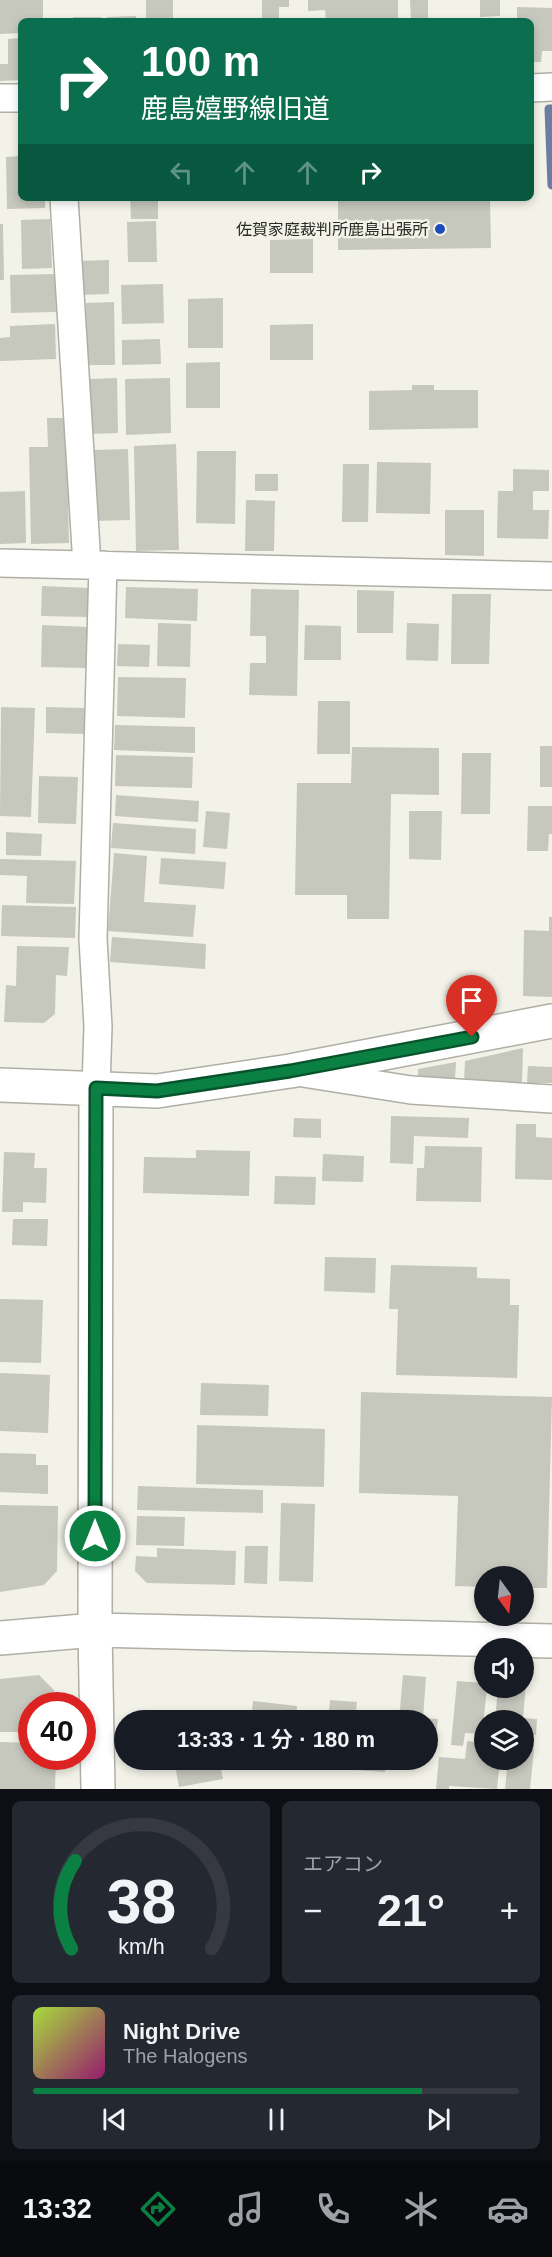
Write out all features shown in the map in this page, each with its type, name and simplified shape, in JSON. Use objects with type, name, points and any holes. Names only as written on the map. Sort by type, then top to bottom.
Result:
[{"type":"street","points":[[534,88],[552,87]]},
{"type":"street","points":[[0,98],[18,98]]},
{"type":"street","points":[[64,201],[95,565],[93,939],[98,1026],[95,1630],[98,1789]]},
{"type":"street","points":[[0,563],[552,576]]},
{"type":"street","points":[[0,1085],[157,1091],[290,1071],[552,1021]]},
{"type":"street","points":[[290,1071],[411,1090],[552,1099]]},
{"type":"street","points":[[0,1638],[95,1630],[552,1641]]},
{"type":"building","points":[[0,0],[43,0],[43,18],[18,18],[18,33],[0,34]]},
{"type":"building","points":[[146,0],[173,0],[173,18],[146,18]]},
{"type":"building","points":[[262,0],[289,0],[289,7],[279,7],[279,18],[262,18]]},
{"type":"building","points":[[308,0],[398,0],[398,18],[326,18],[325,10],[308,11]]},
{"type":"building","points":[[410,0],[428,0],[428,18],[411,18]]},
{"type":"building","points":[[480,0],[500,0],[500,16],[480,17]]},
{"type":"building","points":[[517,7],[552,8],[552,51],[542,51],[541,62],[534,62],[534,18],[517,18]]},
{"type":"building","points":[[136,16],[136,18],[107,18]]},
{"type":"building","points":[[73,17],[101,17],[101,18]]},
{"type":"building","points":[[18,38],[18,80],[0,81],[0,64],[8,64],[8,39]]},
{"type":"building","points":[[18,156],[18,201],[45,201],[45,208],[7,209],[6,157]]},
{"type":"building","points":[[130,201],[158,201],[158,219],[131,219]]},
{"type":"building","points":[[338,201],[490,201],[491,248],[338,250]]},
{"type":"building","points":[[50,219],[52,268],[22,269],[21,220]]},
{"type":"building","points":[[156,221],[157,262],[128,262],[127,222]]},
{"type":"building","points":[[0,224],[3,224],[4,280],[0,280]]},
{"type":"building","points":[[313,239],[313,273],[270,273],[270,240]]},
{"type":"building","points":[[109,260],[109,294],[77,295],[77,261]]},
{"type":"building","points":[[55,274],[56,312],[11,313],[10,275]]},
{"type":"building","points":[[163,284],[164,323],[122,324],[121,285]]},
{"type":"building","points":[[223,298],[223,348],[188,348],[188,299]]},
{"type":"building","points":[[114,302],[115,365],[87,365],[86,303]]},
{"type":"building","points":[[55,324],[56,359],[0,361],[0,338],[10,337],[10,326]]},
{"type":"building","points":[[313,324],[313,360],[270,360],[270,325]]},
{"type":"building","points":[[160,339],[161,364],[122,365],[122,340]]},
{"type":"building","points":[[220,362],[220,408],[186,408],[186,363]]},
{"type":"building","points":[[117,378],[118,433],[90,434],[89,379]]},
{"type":"building","points":[[170,378],[171,433],[126,435],[125,379]]},
{"type":"building","points":[[412,385],[434,385],[434,390],[478,390],[478,428],[369,430],[369,391],[412,390]]},
{"type":"building","points":[[47,418],[66,418],[69,543],[31,544],[29,447],[48,447]]},
{"type":"building","points":[[176,444],[179,550],[136,551],[134,446]]},
{"type":"building","points":[[128,449],[130,520],[96,521],[94,450]]},
{"type":"building","points":[[197,451],[236,451],[235,524],[196,523]]},
{"type":"building","points":[[377,462],[431,463],[430,514],[376,513]]},
{"type":"building","points":[[343,464],[369,464],[368,522],[342,522]]},
{"type":"building","points":[[513,469],[549,470],[549,491],[533,491],[533,510],[549,510],[548,539],[497,538],[498,491],[513,491]]},
{"type":"building","points":[[255,474],[278,474],[278,491],[255,491]]},
{"type":"building","points":[[25,491],[26,543],[0,544],[0,492]]},
{"type":"building","points":[[246,500],[275,501],[274,551],[245,551]]},
{"type":"building","points":[[445,510],[484,510],[484,556],[445,555]]},
{"type":"building","points":[[42,586],[89,588],[88,617],[41,616]]},
{"type":"building","points":[[126,587],[198,589],[197,621],[125,618]]},
{"type":"building","points":[[251,589],[299,590],[297,696],[249,695],[250,663],[266,663],[266,636],[250,636]]},
{"type":"building","points":[[357,590],[394,591],[393,633],[357,633]]},
{"type":"building","points":[[452,594],[491,594],[489,664],[451,664]]},
{"type":"building","points":[[158,623],[191,624],[190,667],[157,666]]},
{"type":"building","points":[[407,623],[439,624],[438,661],[406,660]]},
{"type":"building","points":[[42,625],[88,627],[86,668],[41,667]]},
{"type":"building","points":[[305,625],[341,626],[341,660],[304,660]]},
{"type":"building","points":[[118,644],[150,645],[149,667],[117,666]]},
{"type":"building","points":[[118,677],[186,678],[185,718],[117,716]]},
{"type":"building","points":[[318,701],[350,701],[350,754],[317,754]]},
{"type":"building","points":[[1,707],[35,708],[31,817],[0,816]]},
{"type":"building","points":[[46,707],[85,708],[84,734],[46,733]]},
{"type":"building","points":[[115,725],[195,727],[195,753],[114,750]]},
{"type":"building","points":[[540,746],[552,746],[552,787],[540,787]]},
{"type":"building","points":[[352,747],[439,748],[439,795],[391,794],[389,919],[347,919],[347,895],[295,895],[297,783],[351,783]]},
{"type":"building","points":[[462,753],[491,753],[490,814],[461,814]]},
{"type":"building","points":[[116,755],[193,757],[192,788],[115,786]]},
{"type":"building","points":[[39,776],[78,777],[76,824],[38,823]]},
{"type":"building","points":[[116,795],[199,801],[198,822],[115,816]]},
{"type":"building","points":[[528,806],[552,806],[552,834],[549,834],[548,851],[527,851]]},
{"type":"building","points":[[206,811],[230,813],[227,849],[203,847]]},
{"type":"building","points":[[409,811],[442,811],[441,860],[409,859]]},
{"type":"building","points":[[113,823],[196,829],[195,854],[111,848]]},
{"type":"building","points":[[6,832],[42,834],[41,856],[6,855]]},
{"type":"building","points":[[114,853],[147,856],[144,902],[196,905],[193,937],[108,931]]},
{"type":"building","points":[[161,858],[226,862],[224,889],[159,884]]},
{"type":"building","points":[[0,859],[76,861],[74,904],[26,903],[27,876],[0,875]]},
{"type":"building","points":[[2,905],[76,907],[75,938],[1,936]]},
{"type":"building","points":[[549,917],[552,917],[552,997],[523,996],[524,930],[549,931]]},
{"type":"building","points":[[112,937],[206,944],[205,969],[110,962]]},
{"type":"building","points":[[17,946],[69,947],[67,976],[56,975],[55,1014],[44,1023],[4,1022],[6,985],[16,986]]},
{"type":"building","points":[[523,1048],[522,1083],[464,1082],[465,1061]]},
{"type":"building","points":[[456,1062],[455,1080],[418,1079],[418,1069]]},
{"type":"building","points":[[528,1066],[552,1067],[552,1083],[527,1083]]},
{"type":"building","points":[[391,1116],[469,1118],[468,1138],[414,1136],[413,1164],[390,1163]]},
{"type":"building","points":[[294,1118],[321,1119],[321,1138],[293,1137]]},
{"type":"building","points":[[516,1124],[536,1124],[536,1137],[552,1138],[552,1180],[515,1179]]},
{"type":"building","points":[[425,1146],[482,1147],[481,1202],[416,1201],[417,1168],[424,1168]]},
{"type":"building","points":[[196,1150],[250,1151],[249,1196],[143,1193],[144,1157],[196,1158]]},
{"type":"building","points":[[4,1152],[35,1153],[34,1168],[47,1168],[46,1203],[23,1202],[23,1212],[2,1212]]},
{"type":"building","points":[[323,1154],[364,1156],[363,1182],[322,1181]]},
{"type":"building","points":[[275,1176],[316,1177],[315,1205],[274,1204]]},
{"type":"building","points":[[13,1219],[48,1219],[47,1246],[12,1245]]},
{"type":"building","points":[[325,1257],[376,1258],[375,1293],[324,1291]]},
{"type":"building","points":[[391,1265],[477,1267],[477,1278],[510,1279],[510,1305],[519,1305],[517,1378],[396,1375],[398,1309],[389,1309]]},
{"type":"building","points":[[0,1299],[43,1300],[41,1363],[0,1362]]},
{"type":"building","points":[[0,1373],[50,1375],[48,1433],[0,1431]]},
{"type":"building","points":[[201,1383],[269,1385],[268,1416],[200,1415]]},
{"type":"building","points":[[361,1392],[552,1397],[547,1588],[534,1588],[534,1566],[474,1566],[474,1587],[455,1586],[458,1496],[359,1493]]},
{"type":"building","points":[[197,1425],[325,1429],[324,1487],[196,1484]]},
{"type":"building","points":[[0,1453],[36,1454],[36,1465],[48,1465],[48,1494],[0,1492]]},
{"type":"building","points":[[138,1486],[263,1490],[263,1513],[137,1510]]},
{"type":"building","points":[[281,1503],[315,1504],[313,1582],[279,1581]]},
{"type":"building","points":[[0,1505],[58,1506],[57,1571],[44,1585],[0,1592]]},
{"type":"building","points":[[137,1516],[185,1517],[184,1546],[136,1545]]},
{"type":"building","points":[[245,1546],[268,1546],[267,1584],[244,1583]]},
{"type":"building","points":[[157,1548],[236,1551],[235,1585],[147,1583],[135,1571],[136,1556],[157,1557]]},
{"type":"building","points":[[39,1675],[54,1690],[54,1692],[18,1692],[18,1732],[0,1732],[0,1679]]},
{"type":"building","points":[[403,1675],[426,1677],[424,1710],[400,1710]]},
{"type":"building","points":[[457,1681],[474,1682],[474,1698],[486,1698],[485,1710],[474,1710],[474,1734],[465,1733],[463,1746],[451,1745]]},
{"type":"building","points":[[497,1698],[525,1698],[524,1710],[496,1710]]},
{"type":"building","points":[[330,1700],[357,1702],[356,1710],[329,1710]]},
{"type":"building","points":[[253,1701],[297,1706],[297,1710],[252,1710]]},
{"type":"building","points":[[534,1719],[537,1719],[536,1735],[534,1735]]},
{"type":"building","points":[[467,1741],[474,1742],[474,1770],[499,1770],[497,1789],[449,1786],[449,1789],[436,1789],[439,1757],[465,1759]]},
{"type":"building","points":[[0,1742],[18,1743],[18,1770],[56,1770],[55,1789],[0,1789]]},
{"type":"building","points":[[176,1770],[221,1770],[223,1779],[179,1787]]},
{"type":"building","points":[[355,1770],[385,1770],[385,1772]]},
{"type":"building","points":[[507,1770],[532,1770],[530,1789],[505,1789]]},
{"type":"waterway","points":[[552,109],[549,109],[552,185]]},
{"type":"place","name":"佐賀家庭裁判所鹿島出張所","points":[[440,229]]},
{"type":"route","points":[[95,1536],[96,1088],[157,1091],[290,1071],[472,1037]]}]
